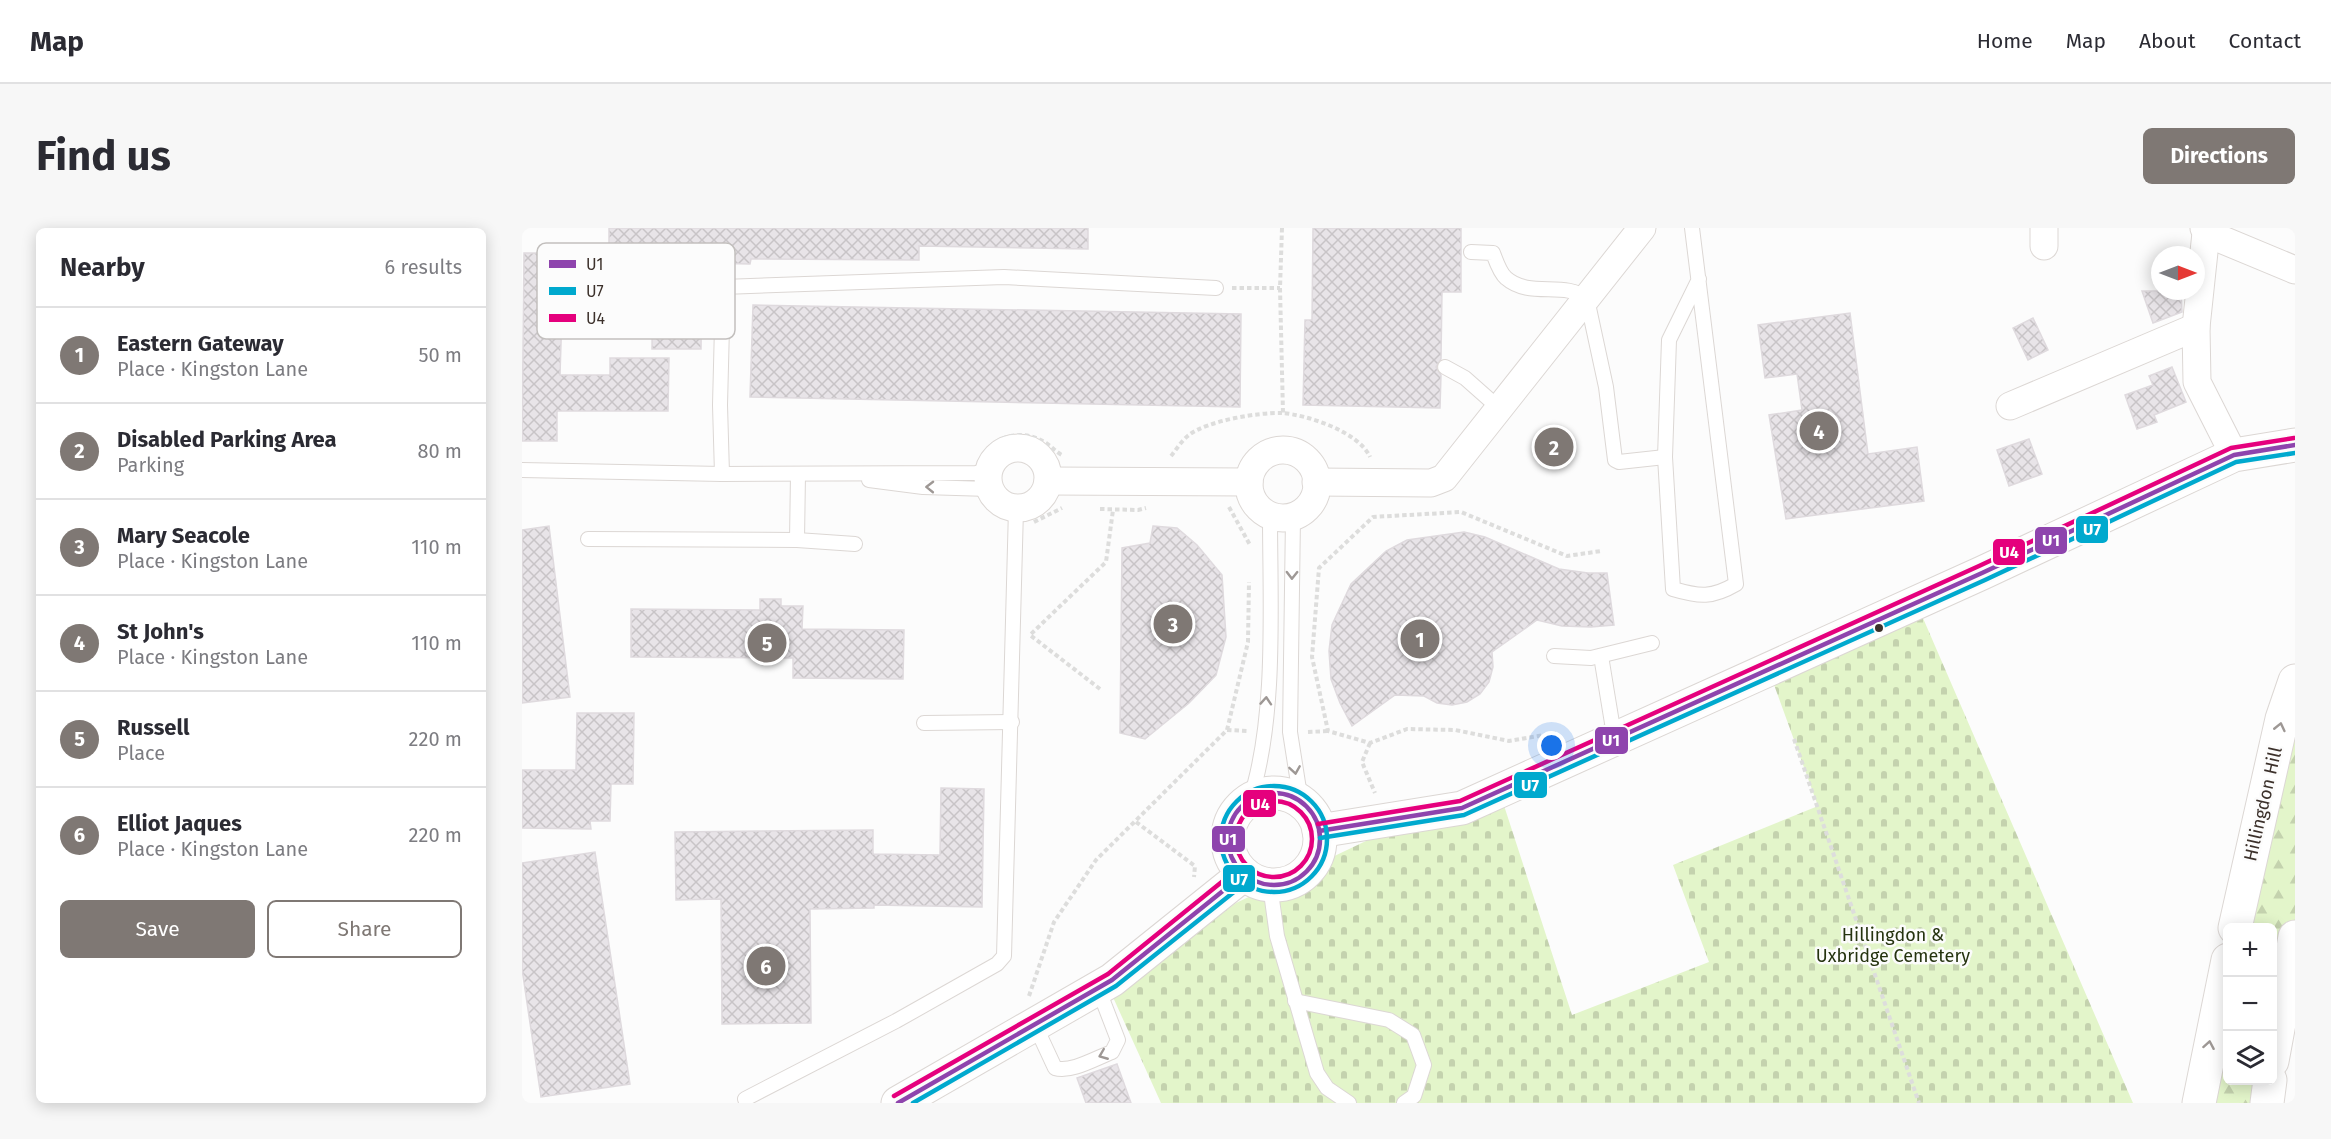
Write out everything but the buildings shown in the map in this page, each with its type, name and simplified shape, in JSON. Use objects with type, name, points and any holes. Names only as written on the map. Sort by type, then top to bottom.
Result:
[{"type":"street","points":[[1316,482],[1431,483],[1444,477],[1642,228]]},
{"type":"street","points":[[2234,455],[2197,382],[2196,327],[2205,230],[2295,270]]},
{"type":"street","points":[[2010,406],[2196,327]]},
{"type":"street","points":[[1319,831],[1462,808],[1982,573],[2234,455],[2293,446]]},
{"type":"street","points":[[1010,449],[1024,449],[1039,457],[1047,470],[1048,481],[1041,498],[1027,508],[1023,516],[1004,506],[985,473],[999,454],[1010,449]]},
{"type":"street","points":[[1284,450],[1298,453],[1307,460],[1314,470],[1316,482],[1311,503],[1303,512],[1281,516],[1253,502],[1249,482],[1257,462],[1267,454],[1284,450]]},
{"type":"street","points":[[1048,481],[1249,482]]},
{"type":"street","name":"Hillingdon Hill","points":[[2236,923],[2282,719],[2295,681]]},
{"type":"street","points":[[1276,793],[1301,802],[1313,814],[1319,831],[1316,858],[1308,870],[1290,881],[1257,880],[1235,863],[1229,850],[1228,836],[1232,821],[1239,809],[1250,800],[1276,793]]},
{"type":"street","points":[[897,1103],[1031,1013],[1098,988],[1112,980],[1257,880]]},
{"type":"street","points":[[2277,1034],[2295,937]]},
{"type":"street","points":[[2199,1103],[2225,977]]},
{"type":"street","points":[[2267,1103],[2269,1085]]},
{"type":"lane","points":[[1692,228],[1699,279],[1736,584],[1717,595],[1692,595],[1673,589],[1665,457],[1669,340],[1699,279]]},
{"type":"lane","points":[[1471,252],[1493,253],[1504,277],[1524,289],[1579,291],[1587,299],[1606,387],[1615,460],[1619,462],[1665,457]]},
{"type":"lane","points":[[735,288],[1004,277],[1216,288]]},
{"type":"lane","points":[[722,339],[720,405],[722,474]]},
{"type":"lane","points":[[1445,367],[1465,378],[1500,409]]},
{"type":"lane","points":[[522,470],[841,474],[891,484],[985,473]]},
{"type":"lane","points":[[797,540],[798,474]]},
{"type":"lane","points":[[745,1098],[896,1021],[1002,960],[1006,945],[1012,722],[1023,516]]},
{"type":"lane","points":[[1250,800],[1258,775],[1266,704],[1281,516]]},
{"type":"lane","points":[[1281,516],[1290,732],[1301,802]]},
{"type":"lane","points":[[588,539],[797,540],[855,544]]},
{"type":"lane","points":[[1554,656],[1591,658],[1652,643]]},
{"type":"lane","points":[[1601,656],[1612,723],[1617,737]]},
{"type":"lane","points":[[924,723],[1012,722]]},
{"type":"lane","points":[[1257,880],[1317,1073],[1327,1088],[1349,1103]]},
{"type":"lane","points":[[1031,1013],[1055,1068],[1061,1070],[1112,1052],[1118,1040],[1098,988]]},
{"type":"lane","points":[[1295,1001],[1389,1020],[1413,1035],[1424,1065],[1414,1096],[1404,1103]]},
{"type":"path","points":[[1282,228],[1280,288],[1283,413]]},
{"type":"path","points":[[1245,288],[1280,288]]},
{"type":"path","points":[[1166,462],[1189,434],[1232,417],[1283,413],[1336,427],[1367,449],[1374,465]]},
{"type":"path","points":[[985,473],[989,447],[1005,436],[1029,436],[1046,443],[1059,454],[1070,455]]},
{"type":"path","points":[[1225,500],[1250,543],[1250,554]]},
{"type":"path","points":[[1092,509],[1138,510],[1148,507]]},
{"type":"path","points":[[1023,516],[1071,508]]},
{"type":"path","points":[[1030,635],[1106,562],[1113,510]]},
{"type":"path","points":[[1328,731],[1312,657],[1319,568],[1373,517],[1461,512],[1567,556],[1601,551]]},
{"type":"path","points":[[1031,1013],[1054,922],[1096,860],[1227,730],[1248,642],[1250,576]]},
{"type":"path","points":[[1030,624],[1030,647]]},
{"type":"path","points":[[1030,635],[1100,689]]},
{"type":"path","points":[[1304,732],[1328,731],[1370,743],[1407,729],[1455,730],[1509,741],[1566,731]]},
{"type":"path","points":[[1227,730],[1250,731]]},
{"type":"path","points":[[1794,739],[1919,1103]]},
{"type":"path","points":[[1136,822],[1194,866],[1193,884]]},
{"type":"green space","name":"Hillingdon & Uxbridge Cemetery","points":[[1916,602],[2133,1103],[1161,1103],[1112,995],[1236,903],[1368,840],[1497,784],[1572,1015],[1709,962],[1673,865],[1818,806],[1769,671]]},
{"type":"green space","points":[[2295,681],[2295,937],[2277,1038],[2277,923],[2236,923]]},
{"type":"green space","points":[[2223,980],[2223,1085],[2269,1085],[2267,1103],[2199,1103]]},
{"type":"transit line","name":"U4","points":[[1318,824],[1460,801],[1979,566],[2231,448],[2294,438]]},
{"type":"transit line","name":"U1","points":[[1319,831],[1462,808],[1982,573],[2234,455],[2295,445]]},
{"type":"transit line","name":"U7","points":[[1320,838],[1464,815],[1985,580],[2236,462],[2295,453]]},
{"type":"transit line","name":"U7","points":[[1274,786],[1294,790],[1311,802],[1323,819],[1327,839],[1323,859],[1311,876],[1294,888],[1274,892],[1254,888],[1237,876],[1225,859],[1221,839],[1225,819],[1237,802],[1254,790],[1274,786]]},
{"type":"transit line","name":"U1","points":[[1274,793],[1291,797],[1306,807],[1316,822],[1320,839],[1316,856],[1306,871],[1291,881],[1274,885],[1257,881],[1242,871],[1232,856],[1228,839],[1232,822],[1242,807],[1257,797],[1274,793]]},
{"type":"transit line","name":"U4","points":[[1274,801],[1289,804],[1301,812],[1309,824],[1312,839],[1309,854],[1301,866],[1289,874],[1274,877],[1259,874],[1247,866],[1239,854],[1236,839],[1239,824],[1247,812],[1259,804],[1274,801]]},
{"type":"transit line","name":"U4","points":[[894,1096],[1108,974],[1239,868]]},
{"type":"transit line","name":"U1","points":[[898,1103],[1112,980],[1244,874]]},
{"type":"transit line","name":"U7","points":[[913,1103],[1116,986],[1249,880]]},
{"type":"place","name":"St John's","points":[[1819,431]]},
{"type":"place","name":"Disabled Parking Area","points":[[1554,447]]},
{"type":"place","name":"Mary Seacole","points":[[1173,624]]},
{"type":"place","name":"Eastern Gateway","points":[[1420,639]]},
{"type":"place","name":"Russell","points":[[767,643]]},
{"type":"place","name":"Elliot Jaques","points":[[766,966]]}]
